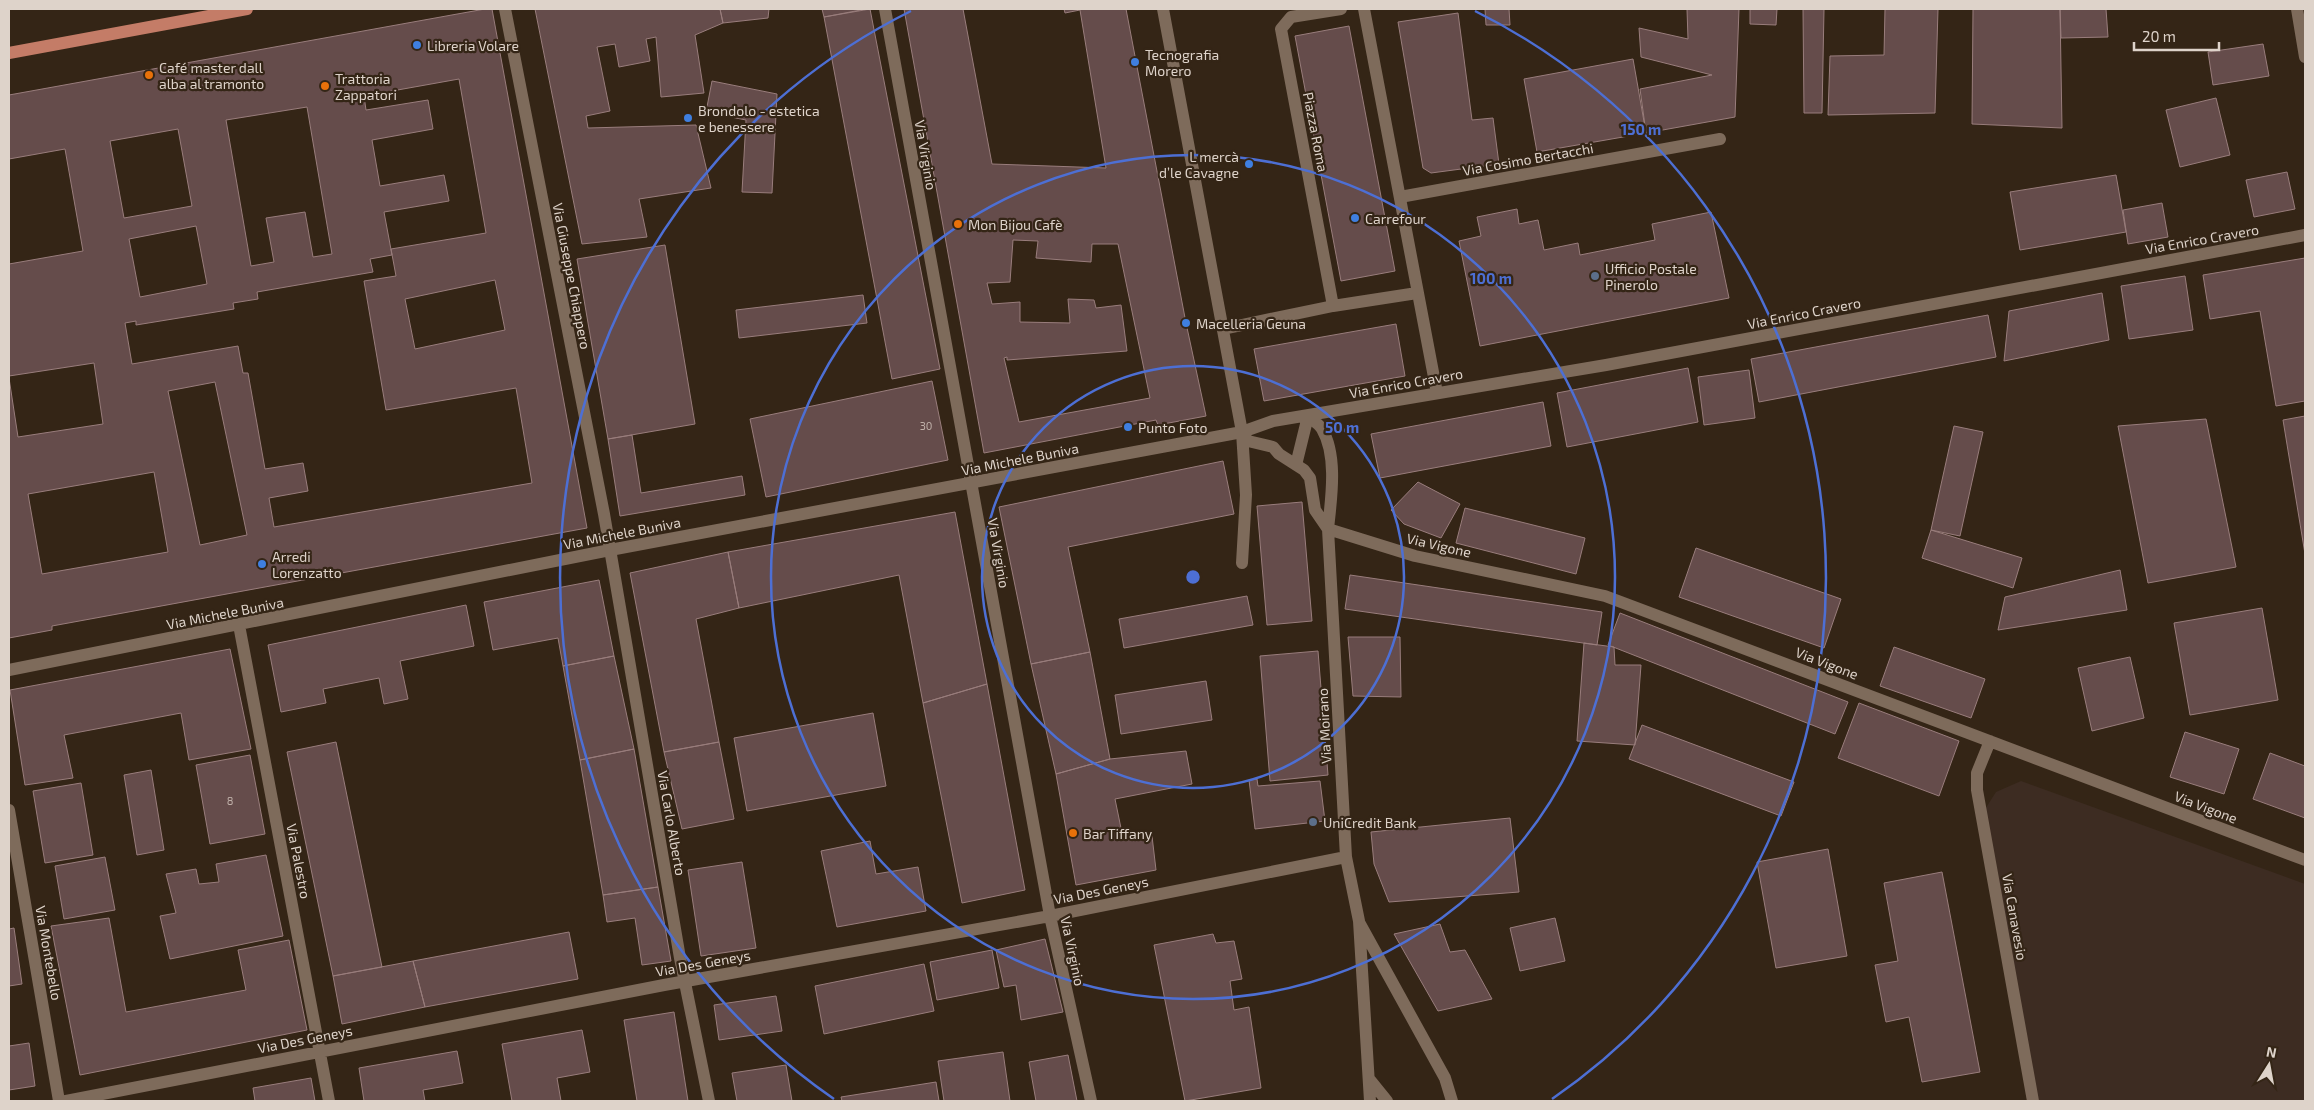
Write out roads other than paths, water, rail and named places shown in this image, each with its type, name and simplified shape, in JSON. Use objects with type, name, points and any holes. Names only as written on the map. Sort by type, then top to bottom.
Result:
[{"type":"main road","points":[[9,53],[247,9]]},
{"type":"street","name":"Via Giuseppe Chiappero","points":[[505,9],[610,550]]},
{"type":"street","name":"Via Virginio","points":[[885,9],[1050,916],[1091,1101]]},
{"type":"street","points":[[1163,9],[1242,432],[1246,495],[1242,563]]},
{"type":"street","name":"Piazza Roma","points":[[1333,306],[1281,29],[1291,17],[1341,9]]},
{"type":"street","points":[[1364,9],[1437,393]]},
{"type":"street","points":[[2297,9],[2305,57]]},
{"type":"street","name":"Via Cosimo Bertacchi","points":[[1400,197],[1720,139]]},
{"type":"street","name":"Via Enrico Cravero","points":[[1308,416],[1606,365],[2305,235]]},
{"type":"street","points":[[1223,329],[1333,306],[1417,293]]},
{"type":"street","name":"Via Michele Buniva","points":[[9,670],[610,550],[1242,432],[1273,421],[1308,416]]},
{"type":"street","points":[[1296,465],[1308,416]]},
{"type":"street","name":"Via Moirano","points":[[1308,416],[1322,428],[1331,462],[1332,492],[1328,529],[1346,857],[1358,921],[1370,1101]]},
{"type":"street","name":"Via Moirano","points":[[1242,432],[1248,441],[1273,447],[1279,454],[1304,470],[1310,478],[1315,510],[1328,529]]},
{"type":"street","name":"Via Vigone","points":[[1328,529],[1415,556],[1605,596],[2305,860]]},
{"type":"street","name":"Via Carlo Alberto","points":[[610,550],[685,982],[709,1101]]},
{"type":"street","name":"Via Palestro","points":[[239,625],[329,1101]]},
{"type":"street","name":"Via Canavesio","points":[[1990,741],[1977,773],[1977,790],[2033,1101]]},
{"type":"street","name":"Via Montebello","points":[[9,810],[59,1101]]},
{"type":"street","name":"Via Des Geneys","points":[[66,1101],[685,982],[1050,916],[1346,857]]},
{"type":"street","name":"Via Moirano","points":[[1358,921],[1444,1078],[1452,1101]]},
{"type":"street","points":[[1370,1080],[1387,1101]]},
{"type":"place","name":"Libreria Volare","points":[[417,45]]},
{"type":"place","name":"Tecnografia Morero","points":[[1135,62]]},
{"type":"place","name":"Café master dall alba al tramonto","points":[[149,75]]},
{"type":"place","name":"Trattoria Zappatori","points":[[325,86]]},
{"type":"place","name":"Brondolo - estetica e benessere","points":[[688,118]]},
{"type":"place","name":"L mercà d’le Cavagne","points":[[1249,164]]},
{"type":"place","name":"Carrefour","points":[[1355,218]]},
{"type":"place","name":"Mon Bijou Cafè","points":[[958,224]]},
{"type":"place","name":"Ufficio Postale Pinerolo","points":[[1595,276]]},
{"type":"place","name":"Macelleria Geuna","points":[[1186,323]]},
{"type":"place","name":"Punto Foto","points":[[1128,427]]},
{"type":"place","name":"Arredi Lorenzatto","points":[[262,564]]},
{"type":"place","name":"UniCredit Bank","points":[[1313,822]]},
{"type":"place","name":"Bar Tiffany","points":[[1073,833]]}]
